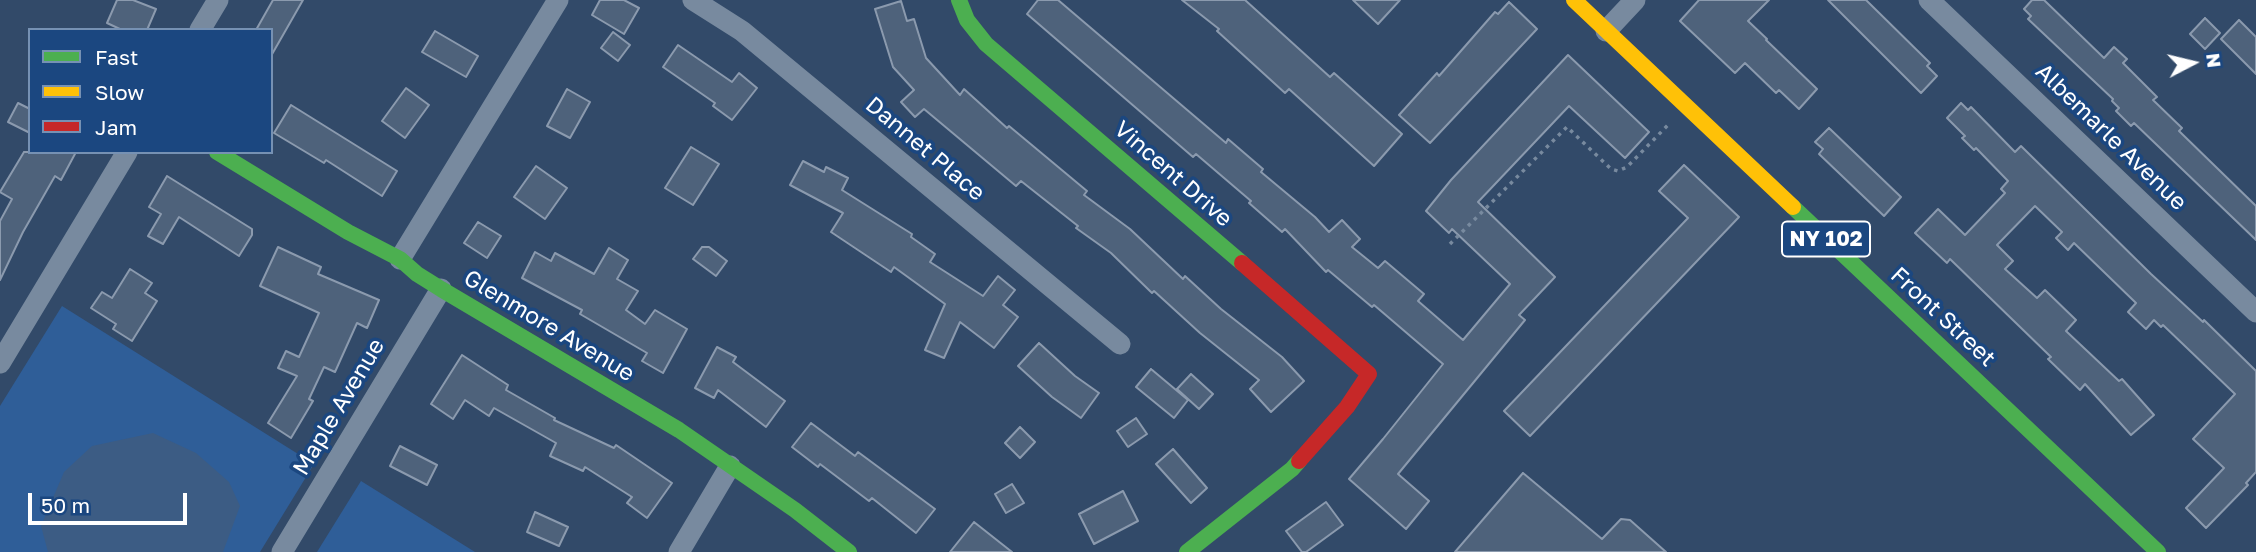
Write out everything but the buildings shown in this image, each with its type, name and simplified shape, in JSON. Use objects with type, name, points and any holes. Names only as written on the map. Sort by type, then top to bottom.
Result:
[{"type":"street","points":[[201,28],[218,0]]},
{"type":"street","points":[[400,259],[558,0]]},
{"type":"street","name":"Dannet Place","points":[[692,0],[742,31],[1120,344]]},
{"type":"street","name":"Vincent Drive","points":[[958,0],[967,20],[986,44],[1369,374],[1347,407],[1292,469],[1187,552]]},
{"type":"street","name":"Front Street","points":[[1574,0],[2158,552]]},
{"type":"street","points":[[1606,31],[1635,0]]},
{"type":"street","name":"Albemarle Avenue","points":[[1929,0],[2256,312]]},
{"type":"street","points":[[0,363],[126,154]]},
{"type":"street","name":"Glenmore Avenue","points":[[220,154],[348,232],[400,259],[441,289],[679,430],[796,510],[849,552]]},
{"type":"street","name":"Maple Avenue","points":[[282,552],[441,289]]},
{"type":"street","points":[[679,552],[730,466]]},
{"type":"path","points":[[1450,244],[1567,127],[1611,169],[1618,171],[1628,167],[1669,124]]},
{"type":"shaded area","points":[[62,306],[314,464],[260,552],[0,552],[0,406]]},
{"type":"shaded area","points":[[153,433],[196,453],[229,482],[240,506],[223,552],[48,552],[41,526],[64,472],[92,446]]},
{"type":"shaded area","points":[[361,481],[475,552],[317,552]]},
{"type":"traffic: fast","points":[[959,0],[967,20],[986,44],[1242,263]]},
{"type":"traffic: fast","points":[[220,154],[348,232],[400,259],[441,289],[679,430],[795,510],[849,552]]},
{"type":"traffic: fast","points":[[1793,207],[2158,552]]},
{"type":"traffic: fast","points":[[1187,552],[1299,461]]},
{"type":"traffic: slow","points":[[1574,0],[1793,207]]},
{"type":"traffic: jam","points":[[1242,263],[1369,374],[1347,407],[1299,461]]}]
